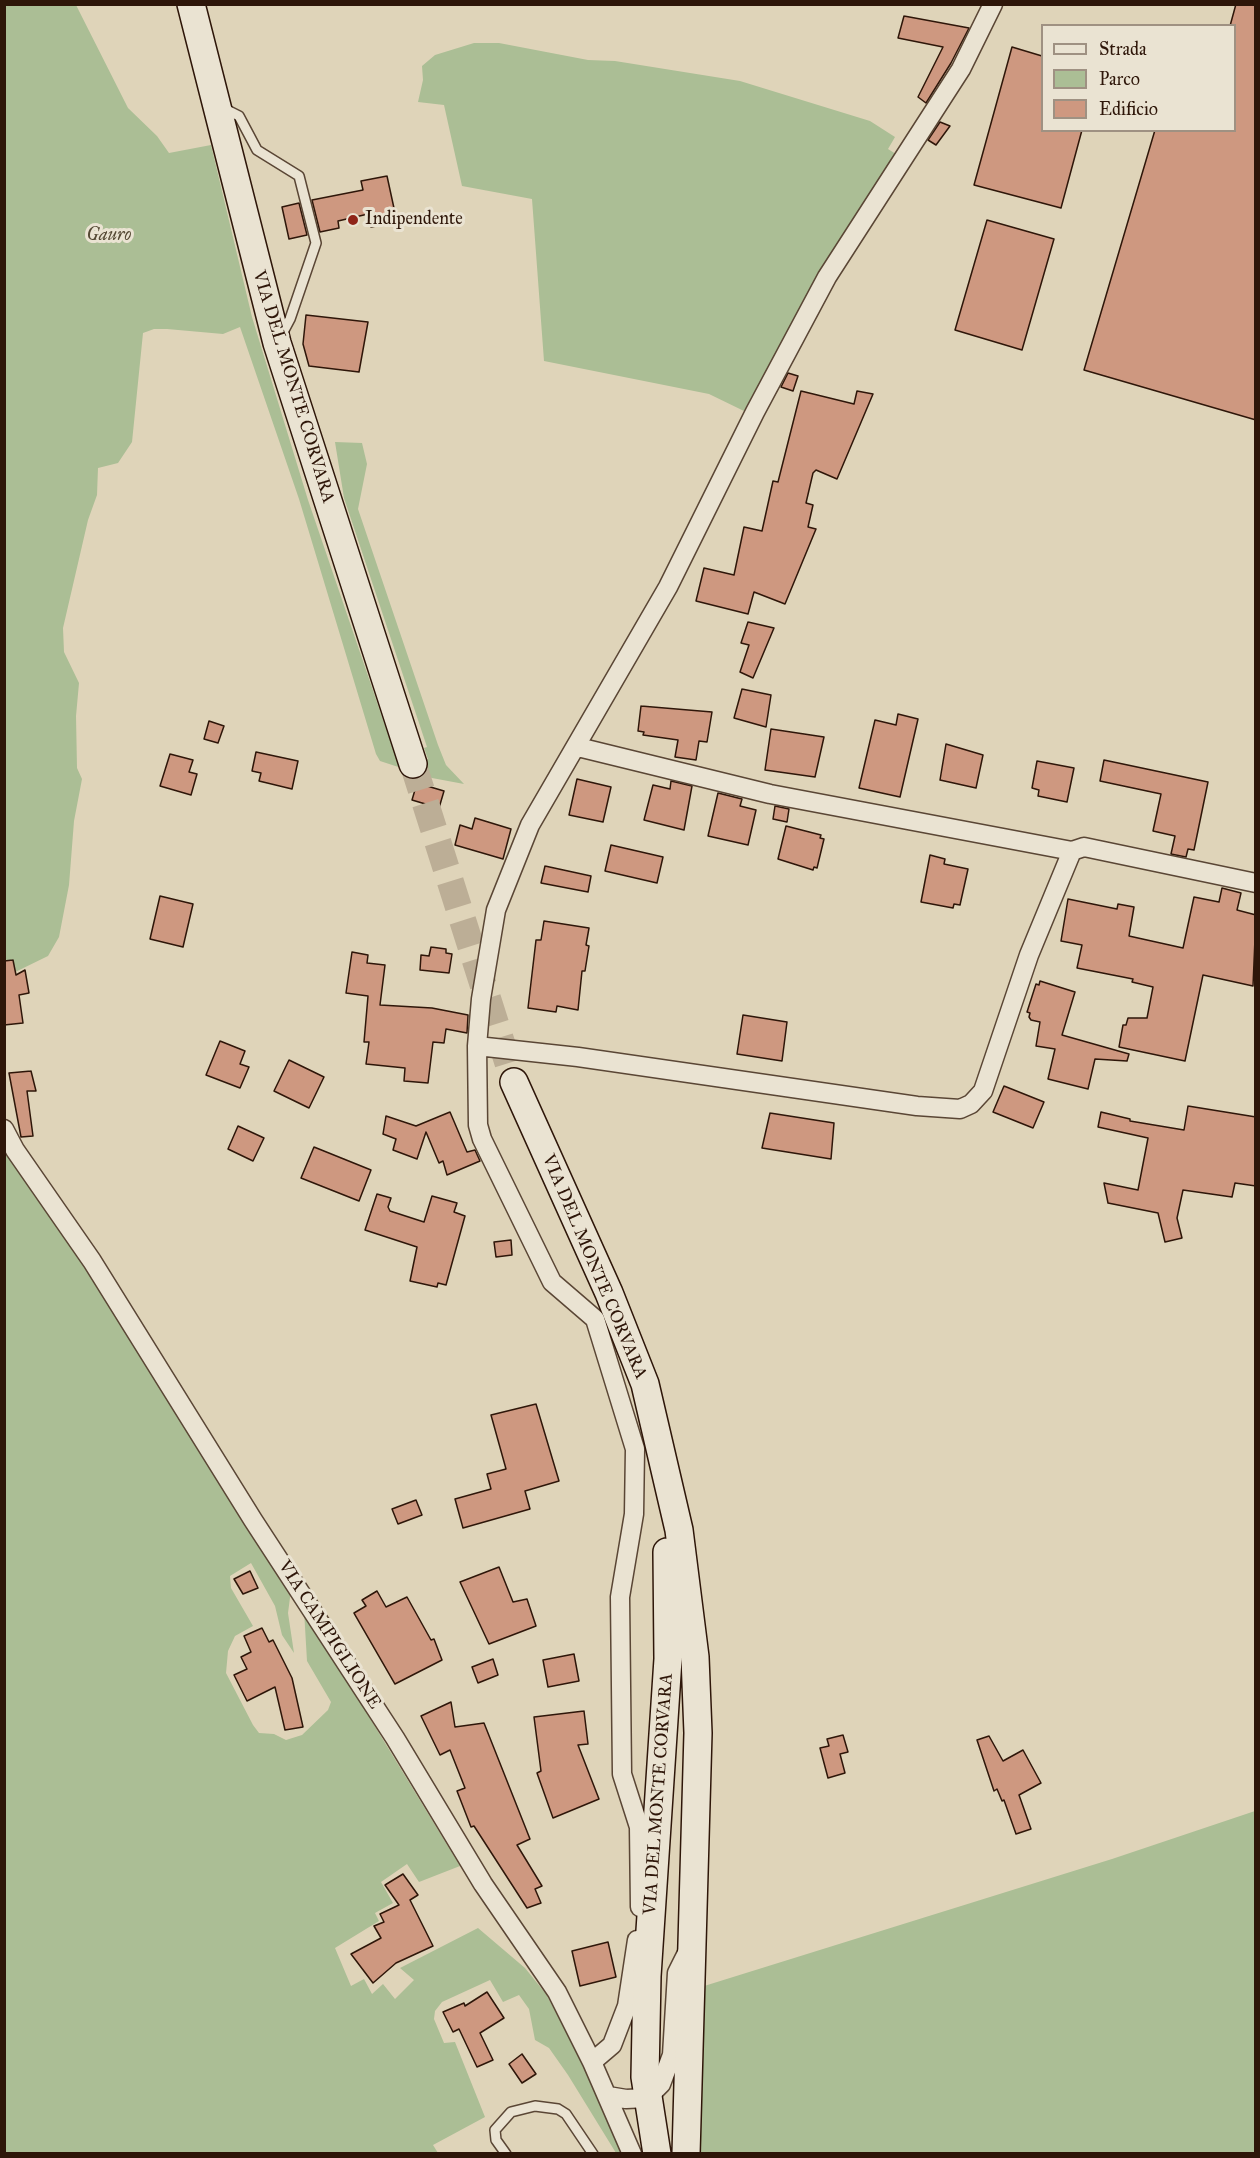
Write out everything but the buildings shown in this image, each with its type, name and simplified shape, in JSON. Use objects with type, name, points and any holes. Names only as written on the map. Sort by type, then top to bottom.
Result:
[{"type":"main road","name":"VIA DEL MONTE CORVARA","points":[[191,4],[277,343],[413,764]]},
{"type":"main road","name":"VIA DEL MONTE CORVARA","points":[[514,1082],[609,1293],[645,1384],[679,1530],[695,1657],[698,1733],[686,2154]]},
{"type":"main road","name":"VIA DEL MONTE CORVARA","points":[[657,2154],[647,2098],[647,1976],[668,1659],[669,1490]]},
{"type":"street","points":[[592,2062],[612,2045],[627,2006],[640,1914],[639,1827],[622,1774],[620,1597],[634,1514],[635,1449],[595,1319],[552,1282],[482,1139],[478,1125],[477,1046],[481,999],[496,910],[530,825],[578,747],[668,587],[755,412],[828,277],[961,69],[993,4]]},
{"type":"street","points":[[578,747],[770,794],[1072,851],[1084,847],[1256,883]]},
{"type":"street","points":[[477,1046],[626,1064],[917,1106],[960,1109],[971,1104],[982,1091],[1029,955],[1072,851]]},
{"type":"street","name":"VIA CAMPIGLIONE","points":[[4,1129],[15,1150],[92,1261],[253,1520],[395,1738],[483,1884],[557,1992],[608,2096],[632,2154]]},
{"type":"street","name":"VIA DEL MONTE CORVARA","points":[[647,2098],[661,2084],[669,2063],[676,1973],[692,1944]]},
{"type":"street","points":[[608,2096],[626,2099],[647,2098]]},
{"type":"lane","points":[[216,105],[238,116],[257,150],[299,176],[316,243],[290,319],[277,343]]},
{"type":"lane","points":[[506,2154],[496,2140],[495,2130],[511,2112],[535,2106],[558,2109],[566,2114],[593,2154]]},
{"type":"green space","name":"Gauro","points":[[5,5],[76,5],[128,108],[157,136],[169,153],[211,145],[252,317],[308,500],[394,752],[401,767],[428,759],[424,748],[427,747],[344,498],[335,442],[362,443],[367,464],[358,509],[438,745],[446,765],[464,784],[432,778],[380,761],[376,754],[299,499],[240,327],[223,334],[167,329],[154,329],[143,333],[132,442],[118,463],[98,468],[97,495],[88,520],[63,628],[64,652],[79,683],[76,716],[77,768],[82,779],[74,821],[69,885],[59,937],[48,956],[5,977]]},
{"type":"green space","points":[[474,43],[499,43],[588,60],[615,61],[740,81],[870,121],[895,137],[888,149],[899,156],[763,387],[757,387],[744,411],[709,394],[544,361],[532,199],[462,186],[444,105],[418,102],[423,80],[422,66],[435,55]]},
{"type":"green space","points":[[4,1140],[33,1194],[90,1270],[291,1590],[288,1613],[294,1653],[282,1635],[275,1606],[251,1563],[230,1576],[231,1588],[253,1626],[235,1636],[228,1651],[226,1673],[253,1725],[259,1733],[274,1734],[286,1740],[302,1735],[328,1710],[331,1702],[307,1661],[304,1610],[460,1866],[419,1882],[407,1864],[381,1882],[393,1903],[375,1913],[379,1921],[335,1948],[351,1986],[364,1979],[372,1994],[383,1984],[395,1999],[414,1980],[400,1968],[478,1928],[525,1968],[546,1994],[578,2054],[622,2153],[616,2153],[549,2048],[535,2040],[529,2009],[519,1995],[503,2002],[490,1980],[442,2002],[435,2011],[434,2019],[444,2043],[455,2042],[485,2117],[433,2145],[438,2153],[5,2153]]},
{"type":"green space","points":[[1255,1811],[1255,2153],[695,2154],[701,1987],[1112,1859]]},
{"type":"tunnel","points":[[413,764],[514,1082]]},
{"type":"place","name":"Indipendente","points":[[353,220]]}]
